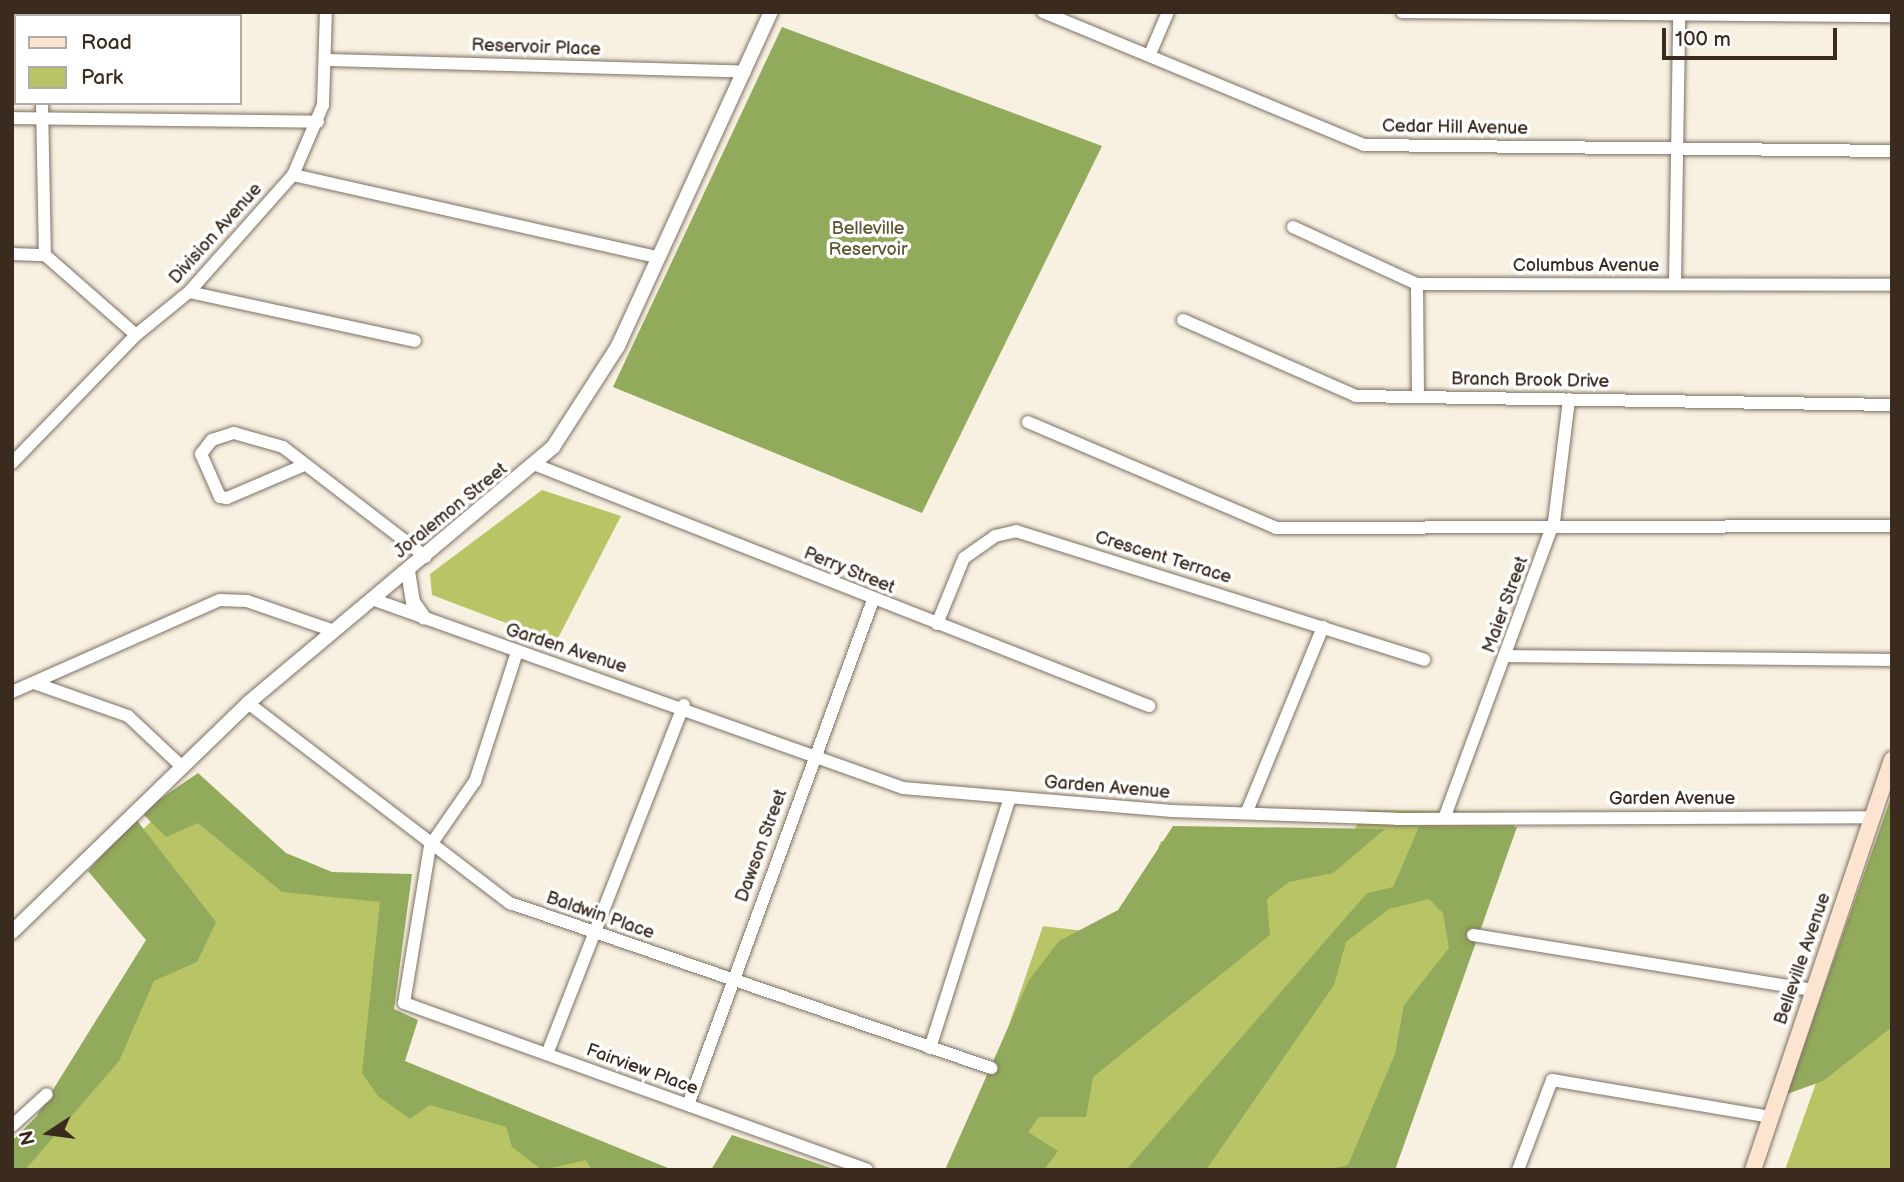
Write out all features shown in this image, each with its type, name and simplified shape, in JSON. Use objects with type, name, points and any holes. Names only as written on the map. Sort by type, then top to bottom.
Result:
[{"type":"main road","name":"Belleville Avenue","points":[[1753,1170],[1892,761]]},
{"type":"street","name":"Division Avenue","points":[[14,456],[136,335],[190,292],[293,175],[317,122],[326,60],[326,12]]},
{"type":"street","name":"Joralemon Street","points":[[12,932],[180,765],[248,703],[537,465],[597,382],[771,12]]},
{"type":"street","name":"Cedar Hill Avenue","points":[[1043,12],[1150,54],[1364,145],[1892,151]]},
{"type":"street","points":[[1150,54],[1168,12]]},
{"type":"street","points":[[1402,12],[1892,16]]},
{"type":"street","points":[[1675,283],[1679,15]]},
{"type":"street","name":"Reservoir Place","points":[[326,60],[745,72]]},
{"type":"street","points":[[42,105],[45,255]]},
{"type":"street","points":[[12,118],[317,122]]},
{"type":"street","points":[[293,175],[658,257]]},
{"type":"street","name":"Columbus Avenue","points":[[1293,227],[1417,284],[1892,285]]},
{"type":"street","points":[[12,254],[45,255],[136,335]]},
{"type":"street","points":[[1417,284],[1418,397]]},
{"type":"street","points":[[190,292],[415,341]]},
{"type":"street","name":"Branch Brook Drive","points":[[1183,320],[1356,396],[1892,405]]},
{"type":"street","name":"Maier Street","points":[[1446,816],[1555,523],[1569,399]]},
{"type":"street","points":[[1028,422],[1276,528],[1555,523],[1892,526]]},
{"type":"street","points":[[302,466],[228,498],[220,497],[204,465],[205,446],[234,433],[268,440],[426,557]]},
{"type":"street","name":"Perry Street","points":[[537,465],[873,600],[1149,706]]},
{"type":"street","name":"Crescent Terrace","points":[[937,624],[964,558],[995,536],[1016,531],[1424,660]]},
{"type":"street","points":[[408,571],[413,602],[424,618]]},
{"type":"street","name":"Garden Avenue","points":[[372,599],[517,652],[684,705],[813,758],[904,788],[1172,811],[1248,809],[1446,816],[1871,817]]},
{"type":"street","points":[[12,692],[220,600],[247,601],[334,631]]},
{"type":"street","name":"Dawson Street","points":[[688,1105],[873,600]]},
{"type":"street","points":[[1248,809],[1323,627]]},
{"type":"street","points":[[430,846],[475,781],[517,652]]},
{"type":"street","points":[[1506,656],[1892,660]]},
{"type":"street","points":[[34,682],[128,716],[180,765]]},
{"type":"street","name":"Baldwin Place","points":[[248,703],[497,896],[590,932],[991,1068]]},
{"type":"street","points":[[548,1054],[590,932],[684,705]]},
{"type":"street","points":[[930,1048],[1010,798]]},
{"type":"street","name":"Fairview Place","points":[[430,846],[404,1003],[867,1170]]},
{"type":"street","points":[[1473,935],[1813,990]]},
{"type":"street","points":[[1518,1170],[1552,1080],[1770,1117]]},
{"type":"street","points":[[12,1126],[47,1094]]},
{"type":"green space","name":"Belleville Reservoir","points":[[782,27],[1102,146],[922,513],[613,387]]},
{"type":"green space","points":[[542,490],[621,516],[556,642],[432,595],[430,574]]},
{"type":"green space","points":[[198,773],[286,853],[332,872],[412,874],[394,1009],[418,1020],[405,1061],[673,1170],[592,1170],[586,1160],[542,1170],[512,1147],[506,1127],[430,1105],[410,1119],[378,1096],[362,1073],[380,902],[282,892],[198,823],[166,837],[141,812]]},
{"type":"green space","points":[[189,782],[288,873],[408,887],[389,1012],[396,1070],[650,1170],[18,1170],[150,977],[191,958],[98,876]]},
{"type":"green space","points":[[1892,795],[1892,1170],[1785,1170],[1816,1083],[1813,1019]]},
{"type":"green space","points":[[1892,795],[1892,1027],[1823,1081],[1787,1094]]},
{"type":"green space","points":[[1366,810],[1519,812],[1386,1170],[959,1170],[1043,926],[1124,936],[1161,841],[1340,853]]},
{"type":"green space","points":[[135,818],[216,922],[197,962],[154,981],[119,1061],[25,1170],[12,1170],[12,1141],[36,1117],[146,940],[88,871]]},
{"type":"green space","points":[[1173,826],[1385,829],[1333,873],[1289,882],[1267,899],[1270,935],[1093,1077],[1086,1117],[1039,1117],[1028,1132],[1058,1151],[1044,1170],[945,1170],[1029,980],[1059,941],[1118,910]]},
{"type":"green space","points":[[1419,827],[1517,827],[1395,1170],[1327,1170],[1348,1165],[1395,1054],[1404,1005],[1449,948],[1443,913],[1429,899],[1389,909],[1346,942],[1334,985],[1206,1170],[1126,1170],[1367,893],[1393,887]]},
{"type":"green space","points":[[732,1135],[837,1170],[711,1170]]}]
